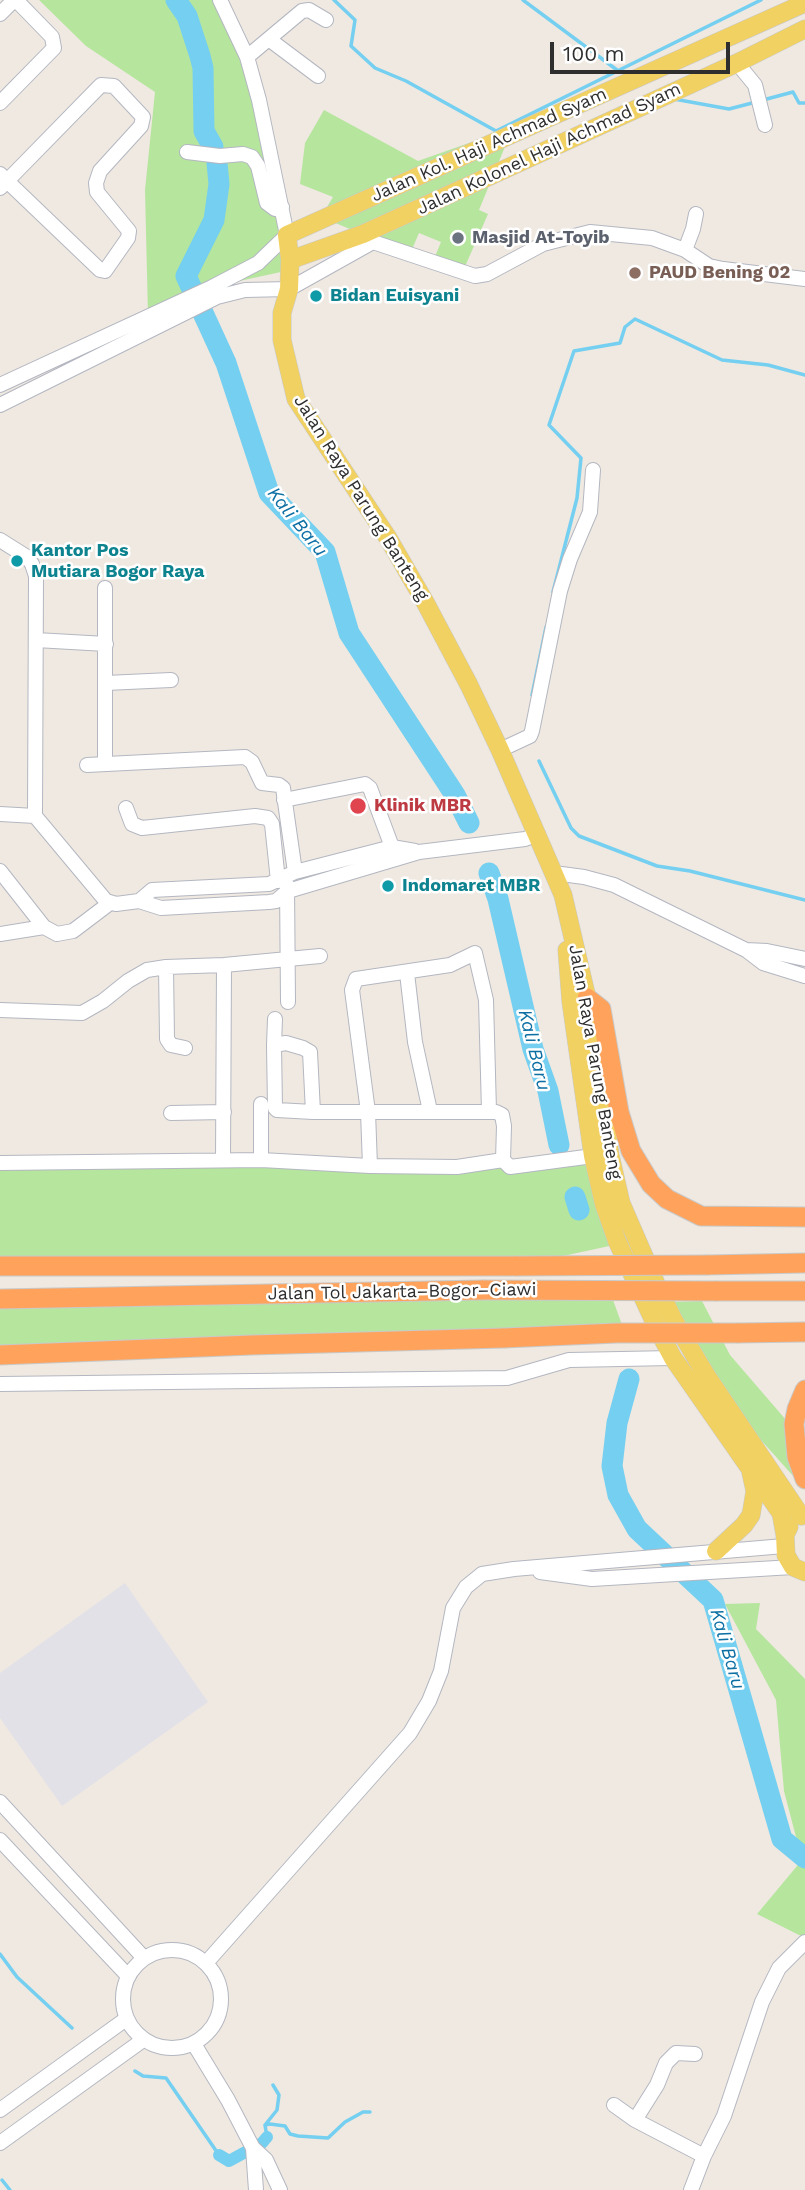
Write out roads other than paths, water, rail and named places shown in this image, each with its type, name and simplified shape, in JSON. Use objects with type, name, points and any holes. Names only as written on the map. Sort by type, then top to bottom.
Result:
[{"type":"highway","points":[[579,1000],[601,1009],[619,1112],[631,1151],[651,1184],[667,1199],[701,1216],[805,1217]]},
{"type":"highway","name":"Jalan Tol Jakarta–Bogor–Ciawi","points":[[0,1266],[805,1263]]},
{"type":"highway","name":"Jalan Tol Jakarta–Bogor–Ciawi","points":[[0,1299],[483,1290],[805,1291]]},
{"type":"highway","points":[[0,1355],[617,1333],[805,1332]]},
{"type":"highway","points":[[805,1390],[794,1424],[797,1457],[805,1479]]},
{"type":"main road","name":"Jalan Kol. Haji Achmad Syam","points":[[287,234],[805,3]]},
{"type":"main road","name":"Jalan Kolonel Haji Achmad Syam","points":[[290,260],[368,238],[805,29]]},
{"type":"main road","name":"Jalan Raya Parung Banteng","points":[[287,234],[289,289],[282,313],[282,340],[296,399],[406,568],[469,685],[500,750],[531,836],[554,873],[563,895],[579,1000],[621,1203],[673,1319],[706,1375],[803,1515]]},
{"type":"main road","name":"Jalan Raya Parung Banteng","points":[[579,1000],[587,1157],[617,1241],[673,1358],[781,1513],[785,1541],[799,1569]]},
{"type":"main road","points":[[709,1552],[744,1525],[751,1515],[755,1491],[749,1465]]},
{"type":"main road","points":[[785,1541],[790,1525],[803,1515]]},
{"type":"street","points":[[0,15],[15,0],[51,37],[54,48],[0,103]]},
{"type":"street","name":"Jalan Raya Parung Banteng","points":[[220,0],[247,57],[263,114],[287,234]]},
{"type":"street","points":[[247,57],[302,11],[309,10],[326,20]]},
{"type":"street","points":[[270,40],[318,76]]},
{"type":"street","points":[[737,63],[755,85],[765,125]]},
{"type":"street","points":[[101,85],[114,86],[142,115],[141,126],[100,171],[96,180],[97,192],[130,231],[106,270],[100,270],[2,181],[101,85]]},
{"type":"street","points":[[187,152],[220,156],[243,154],[252,157],[258,166],[267,203],[275,209],[282,207]]},
{"type":"street","points":[[685,250],[696,214]]},
{"type":"street","points":[[215,292],[289,289],[368,238],[466,274],[481,276],[543,244],[590,232],[652,238],[685,250],[709,266],[805,279]]},
{"type":"street","points":[[0,405],[34,390],[215,292],[258,263],[287,234]]},
{"type":"street","points":[[0,385],[180,309]]},
{"type":"street","points":[[27,373],[34,390]]},
{"type":"street","points":[[500,750],[530,736],[532,732],[560,592],[570,559],[590,512],[593,470]]},
{"type":"street","points":[[0,540],[27,557],[34,570],[36,817],[99,895],[110,903]]},
{"type":"street","points":[[104,588],[105,763]]},
{"type":"street","points":[[36,640],[106,644]]},
{"type":"street","points":[[106,683],[171,680]]},
{"type":"street","points":[[87,765],[245,757],[252,762],[262,783],[283,788],[288,1002]]},
{"type":"street","points":[[284,800],[365,784],[370,788],[394,853]]},
{"type":"street","points":[[0,871],[44,927],[57,934],[67,933],[110,903],[139,901],[161,908],[276,901],[287,880],[268,818],[255,816],[142,828],[132,824],[126,808]]},
{"type":"street","points":[[0,814],[36,817]]},
{"type":"street","points":[[287,880],[394,853],[424,852],[531,836]]},
{"type":"street","points":[[554,873],[614,885],[746,950],[763,963],[805,976]]},
{"type":"street","points":[[0,934],[44,927]]},
{"type":"street","points":[[746,950],[767,951],[805,959]]},
{"type":"street","points":[[370,1166],[368,1112],[353,984],[356,979],[450,965],[475,953],[486,1000],[489,1111]]},
{"type":"street","points":[[0,1010],[82,1013],[92,1009],[147,970],[320,956]]},
{"type":"street","points":[[223,1160],[225,965]]},
{"type":"street","points":[[166,967],[167,1039],[171,1045],[185,1048]]},
{"type":"street","points":[[407,973],[415,1042],[430,1111]]},
{"type":"street","points":[[275,1018],[275,1108],[280,1111],[313,1112],[489,1111],[502,1115],[507,1163]]},
{"type":"street","points":[[274,1045],[286,1043],[310,1052],[313,1112]]},
{"type":"street","points":[[261,1104],[261,1160]]},
{"type":"street","points":[[170,1113],[224,1112]]},
{"type":"street","points":[[0,1163],[261,1160],[370,1166],[457,1167],[587,1157]]},
{"type":"street","points":[[0,1384],[507,1378],[520,1372],[569,1360],[673,1358]]},
{"type":"street","points":[[206,1963],[410,1733],[429,1701],[441,1671],[453,1608],[466,1587],[482,1574],[709,1552],[785,1541]]},
{"type":"street","points":[[514,1569],[592,1580],[799,1569]]},
{"type":"street","points":[[0,1802],[144,1958]]},
{"type":"street","points":[[0,1840],[128,1976]]},
{"type":"street","points":[[691,2190],[724,2116],[762,2002],[779,1968],[805,1942]]},
{"type":"street","points":[[178,1950],[195,1955],[206,1963],[219,1986],[221,2000],[214,2025],[194,2044],[168,2049],[155,2046],[133,2031],[126,2019],[122,2005],[123,1990],[128,1976],[144,1958],[160,1951],[178,1950]]},
{"type":"street","points":[[0,2110],[126,2019]]},
{"type":"street","points":[[0,2143],[143,2040]]},
{"type":"street","points":[[194,2044],[253,2148],[266,2160],[280,2190]]},
{"type":"street","points":[[635,2120],[657,2085],[666,2063],[676,2053],[695,2054]]},
{"type":"street","points":[[614,2105],[635,2120],[704,2156]]},
{"type":"street","points":[[253,2148],[256,2190]]},
{"type":"waterway","name":"Kali Baru","points":[[176,0],[187,16],[200,56],[203,68],[204,131],[213,147]]},
{"type":"waterway","points":[[334,0],[355,20],[351,46],[375,68],[406,81],[496,131],[761,0]]},
{"type":"waterway","points":[[523,0],[617,70]]},
{"type":"waterway","points":[[763,100],[793,92],[799,103],[805,103]]},
{"type":"waterway","points":[[674,99],[729,109],[756,102]]},
{"type":"waterway","name":"Kali Baru","points":[[217,163],[219,184],[214,220],[186,276],[226,363],[269,493],[325,552],[349,633],[455,795],[469,823]]},
{"type":"waterway","points":[[553,592],[577,498],[581,458],[549,425],[574,351],[620,343],[625,327],[635,319],[722,360],[768,365],[805,375]]},
{"type":"waterway","points":[[532,695],[546,627]]},
{"type":"waterway","points":[[539,761],[571,828],[579,836],[657,866],[690,871],[805,900]]},
{"type":"waterway","name":"Kali Baru","points":[[489,873],[498,899],[533,1049],[548,1091],[559,1145]]},
{"type":"waterway","name":"Kali Baru","points":[[575,1197],[579,1210]]},
{"type":"waterway","name":"Kali Baru","points":[[629,1379],[617,1423],[612,1466],[618,1495],[637,1529],[713,1600],[782,1839],[805,1858]]},
{"type":"waterway","points":[[0,1954],[17,1977],[72,2028]]},
{"type":"waterway","points":[[135,2071],[143,2076],[166,2078],[219,2155]]},
{"type":"waterway","points":[[265,2125],[277,2110],[279,2095],[273,2085]]},
{"type":"waterway","points":[[267,2137],[265,2125],[270,2124],[285,2126],[290,2134],[298,2136],[328,2138],[345,2122],[363,2112],[370,2112]]},
{"type":"waterway","points":[[219,2155],[229,2161],[262,2143],[267,2137]]},
{"type":"waterway","points":[[2,2180],[10,2190]]},
{"type":"place","name":"Masjid At-Toyib","points":[[458,238]]},
{"type":"place","name":"PAUD Bening 02","points":[[635,273]]},
{"type":"place","name":"Bidan Euisyani","points":[[316,296]]},
{"type":"place","name":"Kantor Pos Mutiara Bogor Raya","points":[[17,561]]},
{"type":"place","name":"Klinik MBR","points":[[358,806]]},
{"type":"place","name":"Indomaret MBR","points":[[388,886]]}]
